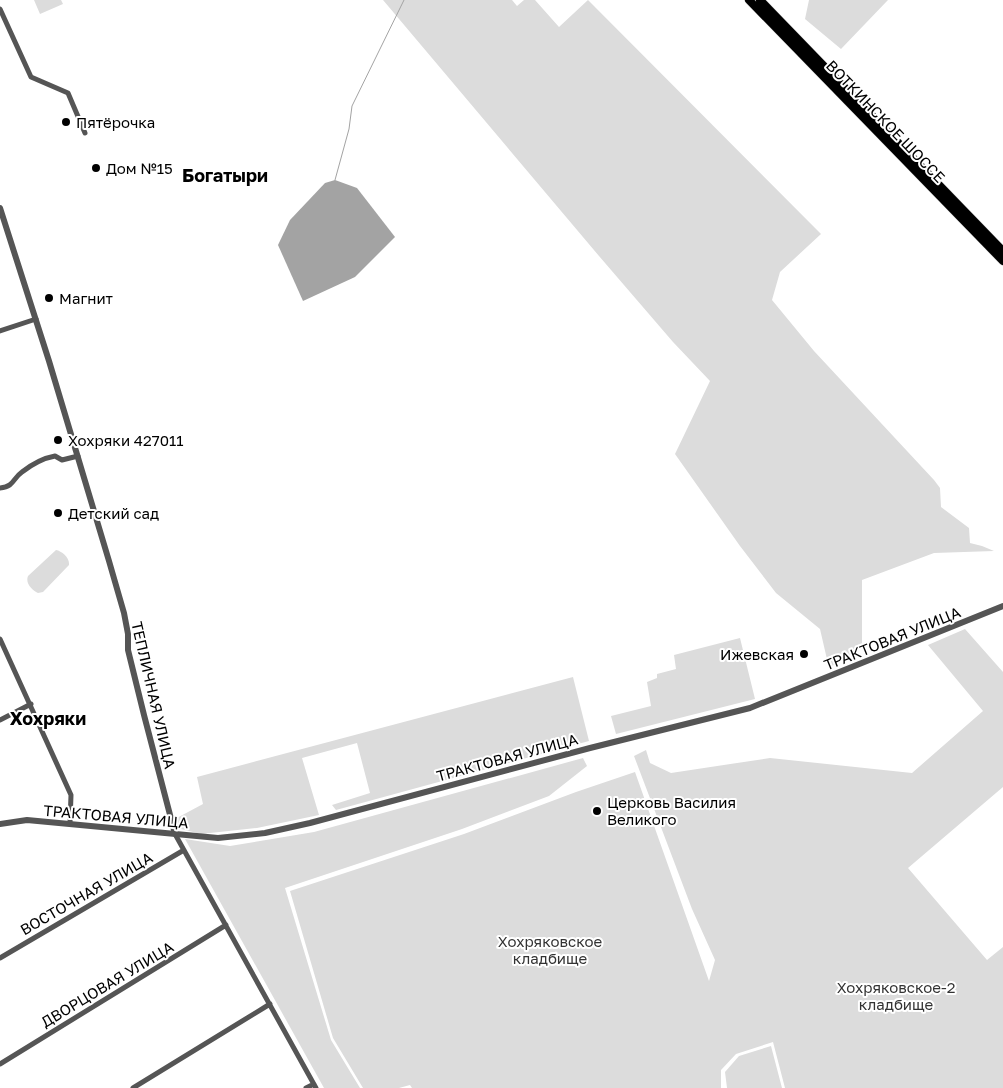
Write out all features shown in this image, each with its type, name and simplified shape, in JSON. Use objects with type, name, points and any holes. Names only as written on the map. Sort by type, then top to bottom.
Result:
[{"type":"main road","name":"ВОТКИНСКОЕ ШОССЕ","points":[[749,0],[1003,261]]},
{"type":"main road","name":"ВОТКИНСКОЕ ШОССЕ","points":[[760,0],[1003,251]]},
{"type":"street","points":[[0,8],[31,77],[68,93],[85,133]]},
{"type":"street","name":"ТЕПЛИЧНАЯ УЛИЦА","points":[[0,208],[78,456],[124,613],[130,659],[175,834],[315,1086]]},
{"type":"street","points":[[0,331],[36,319]]},
{"type":"street","points":[[0,488],[11,485],[20,472],[47,457],[55,456],[62,460],[78,456]]},
{"type":"street","name":"ТРАКТОВАЯ УЛИЦА","points":[[0,824],[26,820],[218,838],[265,833],[310,823],[597,746],[750,708],[1003,606]]},
{"type":"street","points":[[0,639],[71,794],[70,824]]},
{"type":"street","points":[[0,720],[31,704]]},
{"type":"street","name":"ВОСТОЧНАЯ УЛИЦА","points":[[0,958],[184,850]]},
{"type":"street","name":"ДВОРЦОВАЯ УЛИЦА","points":[[0,1064],[226,925]]},
{"type":"street","points":[[133,1088],[270,1004]]},
{"type":"street","points":[[306,1088],[315,1086]]},
{"type":"green space","points":[[34,0],[61,0],[63,4],[40,14]]},
{"type":"green space","points":[[383,0],[512,0],[517,6],[524,0],[535,0],[559,27],[588,0],[821,234],[780,272],[772,300],[814,351],[934,480],[940,488],[941,507],[969,528],[970,543],[994,551],[934,553],[862,580],[862,647],[829,668],[820,629],[776,593],[675,454],[710,381],[673,342],[599,256]]},
{"type":"green space","points":[[809,0],[888,0],[841,49],[805,19]]},
{"type":"green space","points":[[56,550],[65,555],[69,565],[43,592],[38,593],[33,590],[27,581],[28,576]]},
{"type":"green space","points":[[965,629],[1003,672],[1003,787],[908,868],[987,960],[1003,947],[1003,1088],[785,1088],[773,1042],[736,1054],[721,1070],[721,1088],[412,1088],[410,1085],[399,1088],[363,1088],[333,1038],[290,891],[464,834],[635,772],[709,981],[715,960],[692,909],[634,756],[646,750],[650,763],[671,773],[770,758],[912,773],[983,711],[928,645]]},
{"type":"green space","points":[[740,638],[755,699],[616,734],[611,716],[651,706],[647,682],[657,678],[657,674],[676,669],[674,655]]},
{"type":"green space","points":[[573,677],[589,741],[336,810],[332,805],[370,793],[357,743],[302,758],[319,815],[257,828],[201,834],[177,828],[175,819],[203,804],[197,777]]},
{"type":"green space","points":[[583,758],[587,766],[549,796],[462,829],[285,888],[331,1040],[360,1088],[324,1088],[185,839],[230,846],[314,832]]},
{"type":"green space","points":[[771,1046],[782,1088],[727,1088],[725,1072],[739,1056]]},
{"type":"shaded area","points":[[335,180],[357,188],[395,237],[355,277],[303,301],[278,245],[290,220],[325,183]]},
{"type":"waterway","points":[[335,180],[349,129],[352,106],[404,0]]},
{"type":"place","name":"Пятёрочка","points":[[66,122]]},
{"type":"place","name":"Дом №15","points":[[96,168]]},
{"type":"place","name":"Магнит","points":[[49,298]]},
{"type":"place","name":"Хохряки 427011","points":[[58,440]]},
{"type":"place","name":"Детский сад","points":[[58,513]]},
{"type":"place","name":"Ижевская","points":[[804,654]]},
{"type":"place","name":"Церковь Василия Великого","points":[[597,811]]},
{"type":"district","name":"Богатыри","points":[[225,175]]},
{"type":"district","name":"Хохряки","points":[[48,718]]},
{"type":"park label","name":"Хохряковское кладбище","points":[[550,950]]},
{"type":"park label","name":"Хохряковское-2 кладбище","points":[[896,996]]}]
